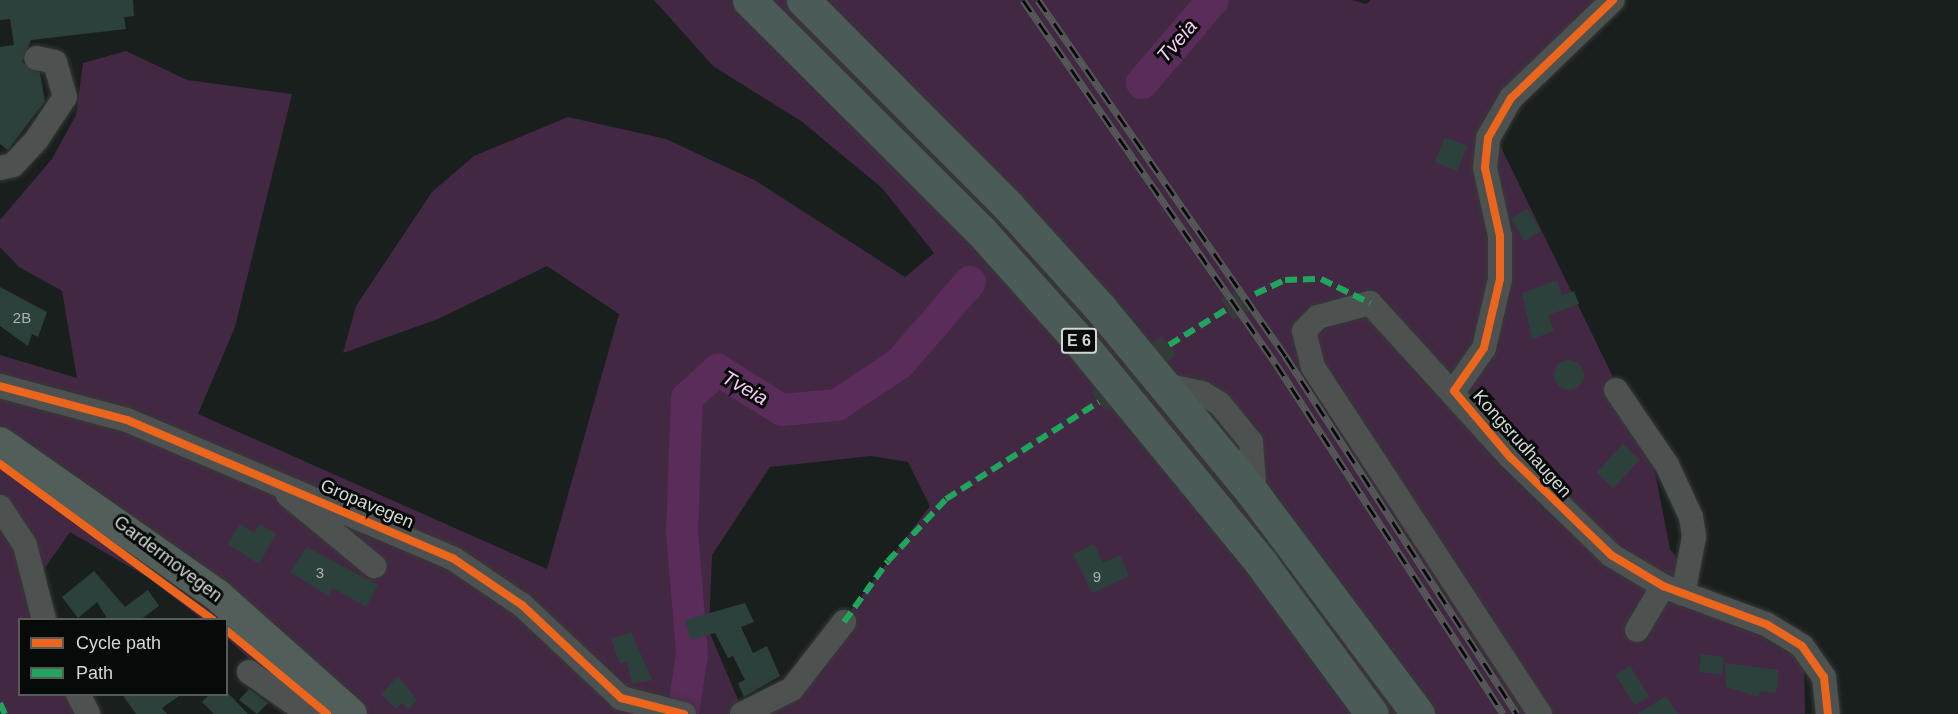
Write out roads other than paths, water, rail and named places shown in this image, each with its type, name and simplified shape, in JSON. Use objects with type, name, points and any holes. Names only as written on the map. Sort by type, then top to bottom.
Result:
[{"type":"highway","name":"E 6","points":[[749,0],[981,231],[1074,335],[1261,563],[1372,714]]},
{"type":"highway","name":"E 6","points":[[803,0],[1008,206],[1164,385],[1255,496],[1418,714]]},
{"type":"main road","name":"Gardermovegen","points":[[0,443],[217,595],[336,709]]},
{"type":"street","name":"Kongsrudhaugen","points":[[1613,0],[1511,98],[1488,138],[1487,189],[1509,238],[1495,312],[1484,348],[1454,391],[1581,530],[1673,590],[1766,624],[1802,646],[1824,677],[1828,714]]},
{"type":"street","points":[[0,168],[13,165],[37,139],[64,97],[65,83],[54,62],[36,58]]},
{"type":"street","points":[[1454,391],[1370,303],[1318,316],[1304,331],[1309,358],[1540,714]]},
{"type":"street","name":"Gropavegen","points":[[0,386],[127,420],[278,481],[483,575],[522,605],[603,686],[631,702],[683,714]]},
{"type":"street","points":[[1616,390],[1667,465],[1688,509],[1694,537],[1673,590],[1637,630]]},
{"type":"street","points":[[278,481],[374,566]]},
{"type":"street","points":[[0,507],[25,545],[43,618]]},
{"type":"street","points":[[742,714],[792,688],[844,622]]},
{"type":"street","points":[[249,672],[309,714]]},
{"type":"street","points":[[79,696],[88,714]]},
{"type":"waterway","name":"Tveia","points":[[1142,83],[1213,0]]},
{"type":"waterway","name":"Tveia","points":[[683,714],[692,654],[682,532],[687,398],[718,370],[782,410],[837,405],[900,363],[970,282]]},
{"type":"tunnel","points":[[1227,309],[1255,294]]},
{"type":"tunnel","points":[[1099,402],[1169,345]]},
{"type":"railway","points":[[1023,0],[1276,364],[1503,714]]},
{"type":"railway","points":[[1038,0],[1286,357],[1517,714]]}]
